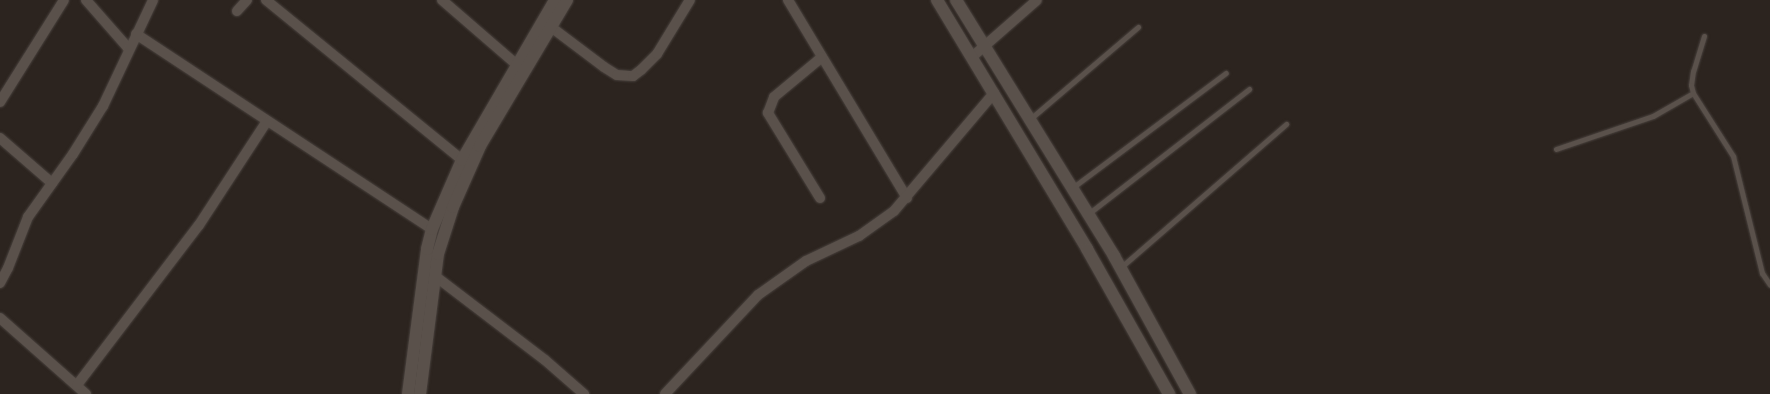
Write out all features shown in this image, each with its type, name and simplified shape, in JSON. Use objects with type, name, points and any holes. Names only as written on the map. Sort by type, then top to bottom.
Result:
[{"type":"street","points":[[0,102],[64,0]]},
{"type":"street","points":[[86,0],[128,49]]},
{"type":"street","points":[[0,282],[8,268],[28,217],[103,106],[152,0]]},
{"type":"street","points":[[237,12],[247,0]]},
{"type":"street","points":[[266,0],[462,160]]},
{"type":"street","points":[[442,0],[517,65]]},
{"type":"street","points":[[408,394],[427,250],[432,230],[462,160],[555,0]]},
{"type":"street","points":[[420,394],[438,254],[454,207],[480,146],[567,0]]},
{"type":"street","points":[[551,27],[617,75],[632,76],[642,70],[657,54],[690,0]]},
{"type":"street","points":[[788,0],[908,198]]},
{"type":"street","points":[[937,0],[994,92],[1169,394]]},
{"type":"street","points":[[956,0],[1088,214],[1190,394]]},
{"type":"street","points":[[972,57],[1037,0]]},
{"type":"street","points":[[136,34],[432,230]]},
{"type":"street","points":[[820,198],[768,114],[774,97],[822,57]]},
{"type":"street","points":[[665,394],[758,295],[806,261],[859,236],[879,224],[908,198],[994,92]]},
{"type":"street","points":[[76,385],[194,232],[267,121]]},
{"type":"street","points":[[0,138],[52,183]]},
{"type":"street","points":[[435,276],[544,360],[584,394]]},
{"type":"street","points":[[0,318],[86,394]]},
{"type":"lane","points":[[1029,119],[1138,27]]},
{"type":"lane","points":[[1704,36],[1693,71],[1691,84],[1693,93],[1733,156],[1746,202],[1759,263],[1762,273],[1770,285]]},
{"type":"lane","points":[[1072,188],[1226,73]]},
{"type":"lane","points":[[1088,214],[1249,89]]},
{"type":"lane","points":[[1556,149],[1653,116],[1693,93]]},
{"type":"lane","points":[[1120,268],[1286,124]]}]
